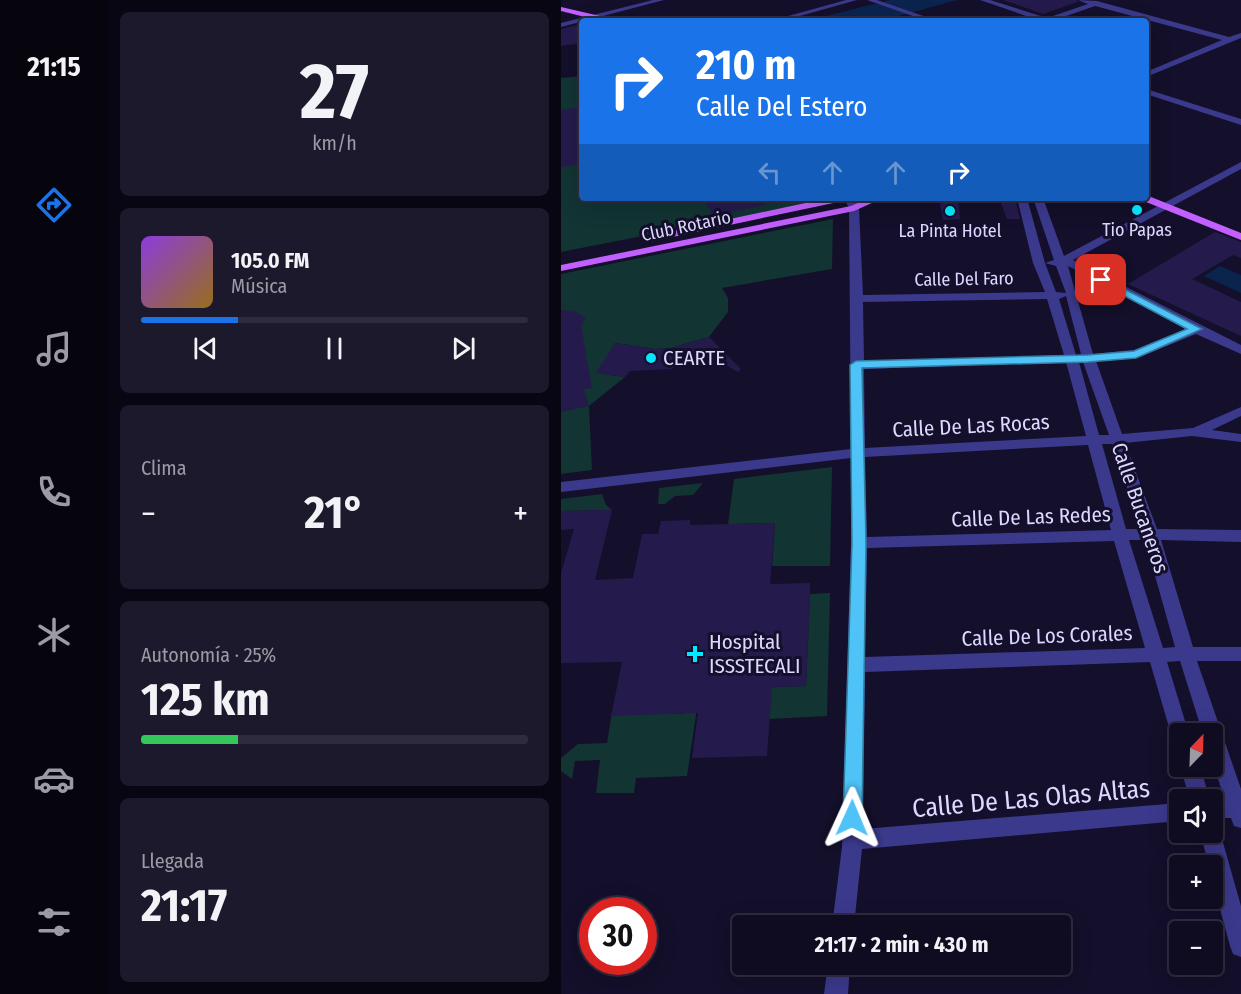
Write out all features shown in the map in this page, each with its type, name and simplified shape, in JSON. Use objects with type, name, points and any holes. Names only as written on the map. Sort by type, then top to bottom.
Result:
[{"type":"main road","points":[[561,9],[591,18]]},
{"type":"main road","points":[[1149,194],[1241,237]]},
{"type":"main road","points":[[1149,199],[1241,229]]},
{"type":"main road","name":"Club Rotario","points":[[561,258],[849,201]]},
{"type":"main road","name":"Club Rotario","points":[[561,268],[849,201]]},
{"type":"street","points":[[591,18],[661,0]]},
{"type":"street","points":[[785,18],[854,0]]},
{"type":"street","points":[[870,0],[925,18]]},
{"type":"street","points":[[983,0],[1037,18]]},
{"type":"street","points":[[1081,0],[1148,18]]},
{"type":"street","points":[[1055,18],[1105,0]]},
{"type":"street","points":[[1149,18],[1230,40]]},
{"type":"street","points":[[561,25],[579,21]]},
{"type":"street","points":[[1149,74],[1241,35]]},
{"type":"street","points":[[1149,92],[1241,122]]},
{"type":"street","points":[[1039,263],[1061,262],[1241,165]]},
{"type":"street","points":[[844,915],[852,840],[859,543],[856,365],[858,299],[849,201]]},
{"type":"street","name":"Calle Bucaneros","points":[[1023,201],[1039,263],[1052,295],[1071,358],[1120,535],[1177,723]]},
{"type":"street","name":"Calle Bucaneros","points":[[1039,201],[1061,262],[1088,358],[1151,534],[1187,654],[1240,812]]},
{"type":"street","points":[[1061,262],[1241,350]]},
{"type":"street","name":"Calle Del Faro","points":[[858,299],[1071,295]]},
{"type":"street","points":[[856,365],[1088,358],[1136,354],[1196,329]]},
{"type":"street","points":[[1192,432],[1218,423],[1241,411]]},
{"type":"street","name":"Calle De Las Rocas","points":[[561,487],[858,453],[1117,439],[1192,432],[1241,438]]},
{"type":"street","name":"Calle De Las Redes","points":[[859,543],[1151,534],[1241,536]]},
{"type":"street","name":"Calle De Los Corales","points":[[855,665],[1241,654]]},
{"type":"street","points":[[1223,810],[1240,812]]},
{"type":"street","name":"Calle De Las Olas Altas","points":[[852,840],[1169,813]]},
{"type":"street","points":[[1213,843],[1241,946]]},
{"type":"street","points":[[836,994],[838,975]]},
{"type":"green space","points":[[579,76],[579,201],[820,201],[561,252],[561,78]]},
{"type":"green space","name":"CEARTE","points":[[833,219],[832,269],[722,288],[728,298],[728,312],[709,337],[671,348],[655,349],[615,343],[598,373],[625,377],[589,406],[592,470],[561,474],[561,274]]},
{"type":"green space","points":[[832,467],[830,566],[772,566],[775,523],[728,524],[734,479]]},
{"type":"green space","points":[[703,483],[693,495],[675,496],[665,504],[658,504],[659,488]]},
{"type":"green space","points":[[602,494],[606,505],[612,510],[561,511],[561,499]]},
{"type":"green space","points":[[830,593],[827,716],[770,719],[748,688],[806,686],[810,594]]},
{"type":"green space","points":[[705,654],[687,776],[636,778],[634,793],[596,793],[600,760],[575,761],[572,779],[561,771],[561,758],[578,744],[607,743],[612,712],[683,714],[687,686]]},
{"type":"water","points":[[890,0],[957,0],[892,18],[818,18]]},
{"type":"water","points":[[1220,266],[1241,275],[1241,293],[1204,276]]},
{"type":"building","points":[[1003,0],[1076,0],[1078,2],[1043,14]]},
{"type":"building","points":[[579,25],[579,43],[561,46],[561,29]]},
{"type":"building","points":[[579,107],[579,164],[561,167],[561,110]]},
{"type":"building","points":[[704,201],[767,201],[767,205],[714,216]]},
{"type":"building","name":"La Pinta Hotel","points":[[940,201],[958,201],[960,219],[943,220]]},
{"type":"building","name":"La Pinta Hotel","points":[[1000,201],[1016,201],[1020,219],[1007,219]]},
{"type":"building","points":[[1215,232],[1241,242],[1241,258],[1233,255],[1192,279],[1241,302],[1241,336],[1128,284]]},
{"type":"building","points":[[561,310],[575,311],[586,318],[581,325],[592,388],[584,389],[589,406],[561,412]]},
{"type":"building","name":"CEARTE","points":[[709,337],[741,369],[738,372],[708,355],[671,369],[630,371],[625,377],[596,373],[615,343],[655,349],[671,348]]},
{"type":"building","points":[[612,510],[595,580],[633,578],[642,534],[658,534],[661,521],[690,520],[690,525],[775,523],[770,584],[810,583],[810,594],[806,686],[772,687],[767,756],[692,758],[698,713],[611,716],[622,662],[561,663],[561,573],[574,529],[561,530],[561,511]]},
{"type":"place","name":"Tio Papas","points":[[1137,210]]},
{"type":"place","name":"La Pinta Hotel","points":[[950,211]]},
{"type":"place","name":"CEARTE","points":[[651,358]]},
{"type":"place","name":"Hospital ISSSTECALI","points":[[695,654]]},
{"type":"route","points":[[852,818],[859,543],[856,365],[1088,358],[1136,354],[1196,329],[1101,280]]}]
